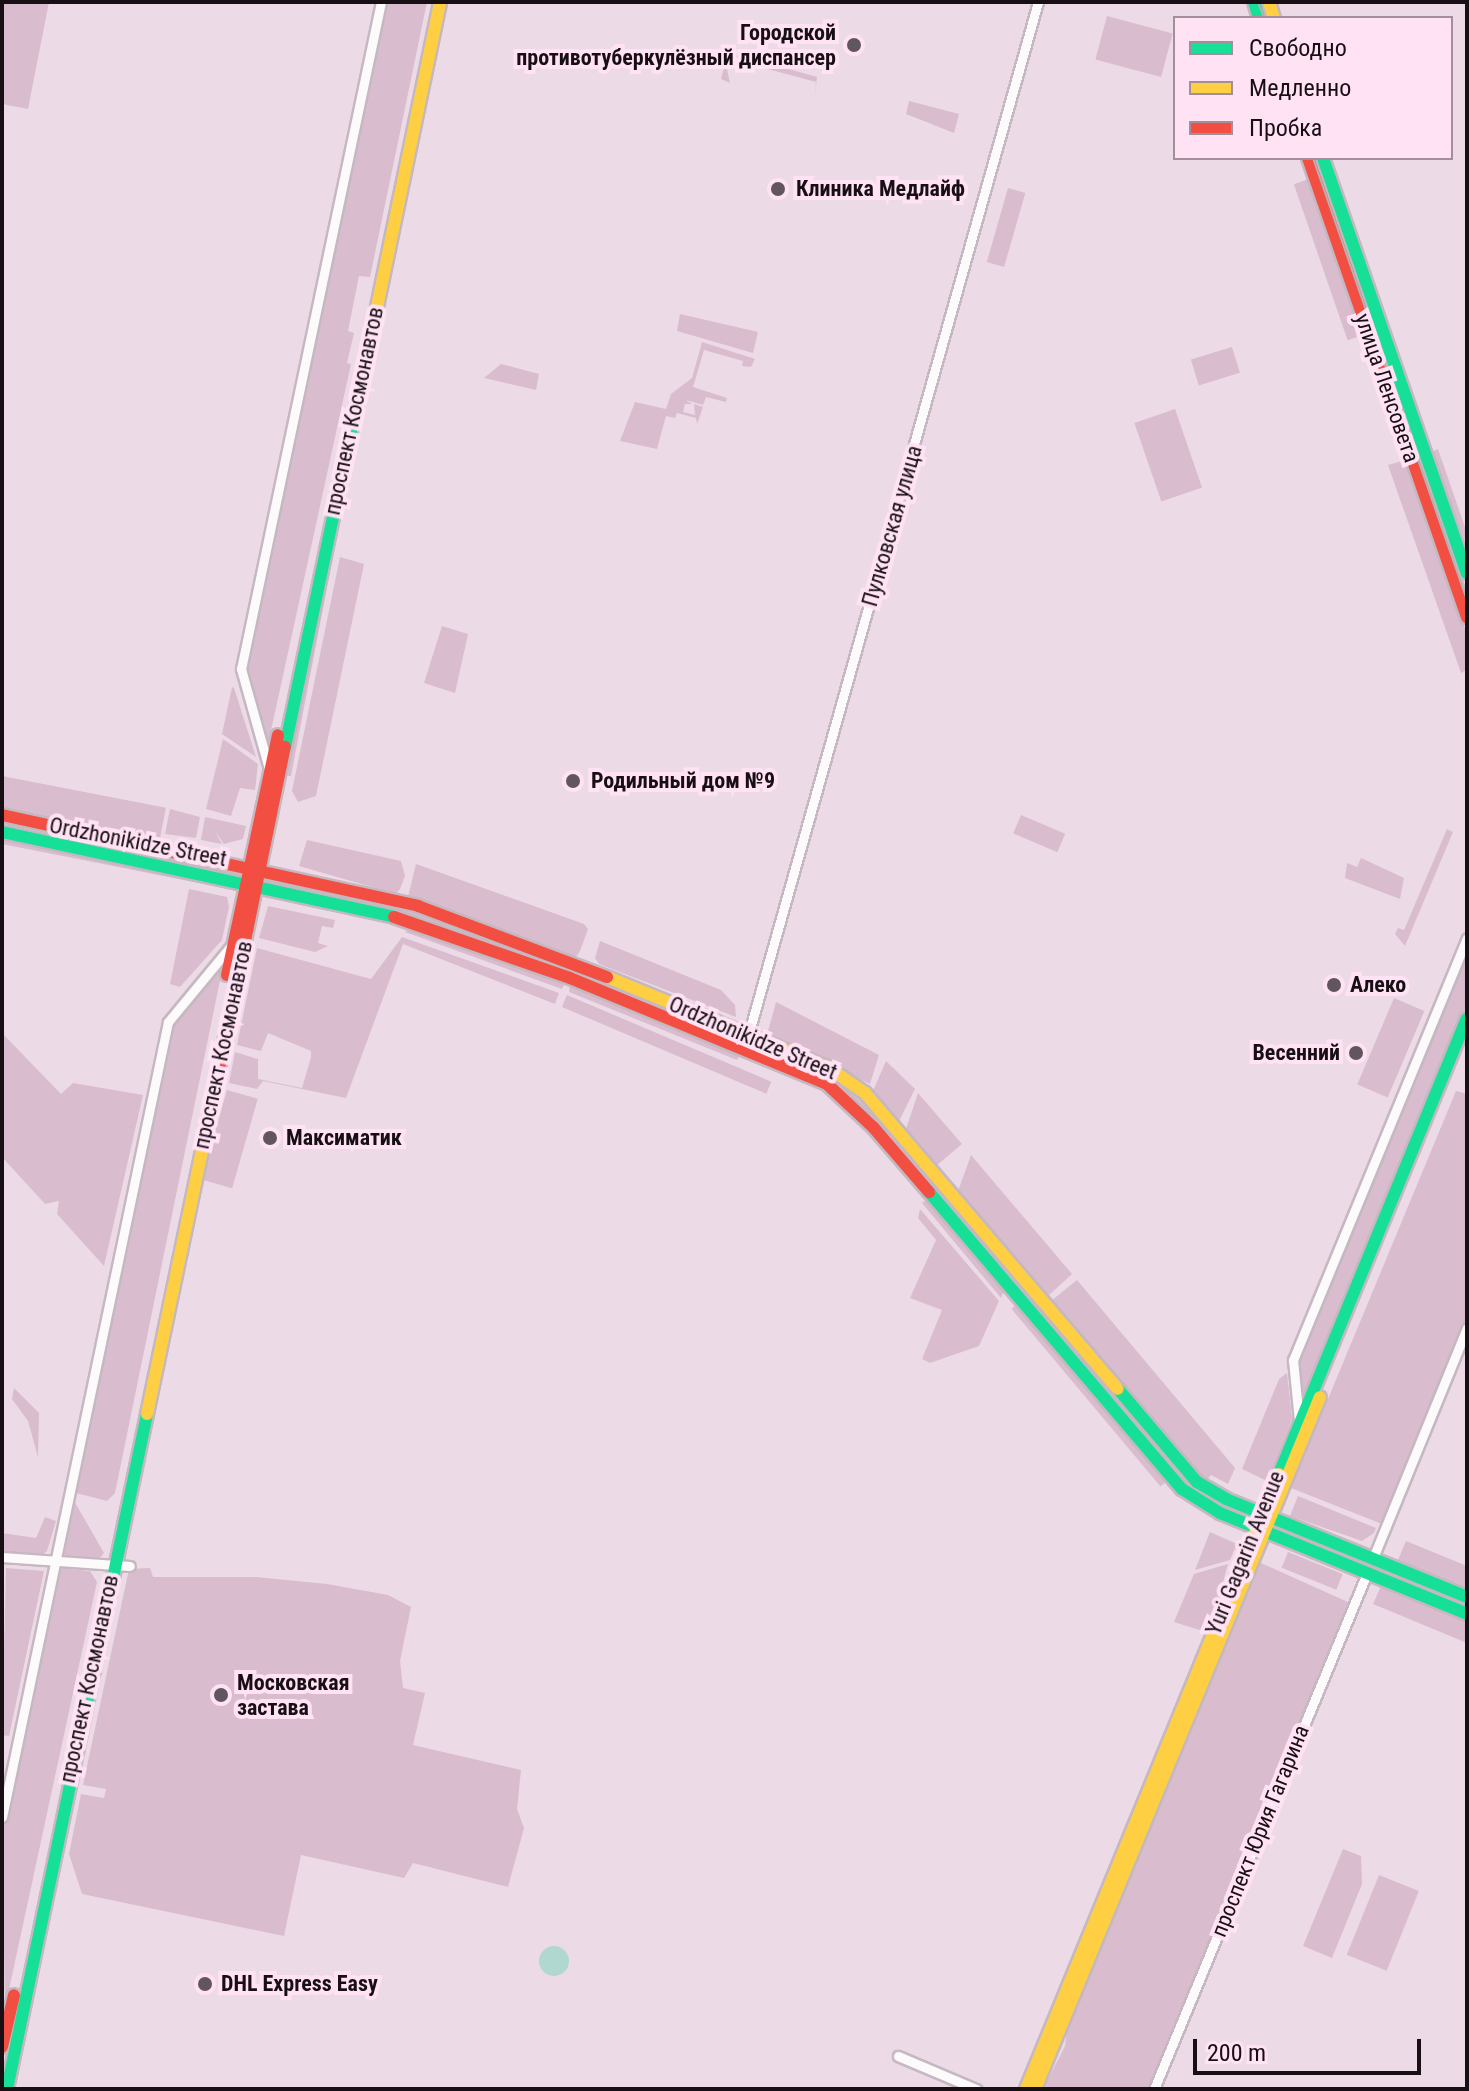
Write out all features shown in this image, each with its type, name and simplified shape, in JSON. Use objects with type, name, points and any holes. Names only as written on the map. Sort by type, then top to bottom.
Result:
[{"type":"street","points":[[269,769],[241,669],[381,2]]},
{"type":"street","name":"проспект Космонавтов","points":[[255,866],[269,769],[432,2]]},
{"type":"street","name":"проспект Космонавтов","points":[[7,2089],[108,1567],[235,941],[255,866],[440,2]]},
{"type":"street","name":"Пулковская улица","points":[[744,1050],[1038,2]]},
{"type":"street","name":"улица Ленсовета","points":[[1309,160],[1467,617]]},
{"type":"street","name":"улица Ленсовета","points":[[1324,160],[1467,573]]},
{"type":"street","name":"Ordzhonikidze Street","points":[[2,815],[255,866],[454,917],[829,1068],[865,1093],[1189,1475],[1210,1491],[1467,1597]]},
{"type":"street","name":"Ordzhonikidze Street","points":[[2,832],[251,882],[449,933],[817,1079],[849,1101],[1174,1482],[1200,1503],[1467,1614]]},
{"type":"street","name":"проспект Космонавтов","points":[[2,2047],[108,1567],[251,882]]},
{"type":"street","points":[[1299,1421],[1293,1360],[1467,938]]},
{"type":"street","points":[[2,1817],[168,1022],[235,941]]},
{"type":"street","name":"Yuri Gagarin Avenue","points":[[1266,1515],[1299,1421],[1467,1019]]},
{"type":"street","name":"Yuri Gagarin Avenue","points":[[1026,2089],[1467,1039]]},
{"type":"street","points":[[1373,1558],[1467,1328]]},
{"type":"street","name":"Yuri Gagarin Avenue","points":[[1035,2089],[1260,1529]]},
{"type":"street","points":[[2,1557],[108,1567],[130,1566]]},
{"type":"street","name":"проспект Юрия Гагарина","points":[[1154,2089],[1367,1573]]},
{"type":"street","points":[[2,2014],[5,2032]]},
{"type":"street","points":[[898,2056],[976,2089]]},
{"type":"shaded area","points":[[2,2],[49,2],[28,109],[2,104]]},
{"type":"shaded area","points":[[385,2],[427,2],[370,277],[359,276],[348,331],[354,333],[347,363],[351,364],[267,749],[244,680]]},
{"type":"shaded area","points":[[1107,16],[1173,34],[1161,77],[1095,59]]},
{"type":"shaded area","points":[[728,52],[817,77],[814,102],[816,82],[742,62],[726,64],[730,83],[721,79]]},
{"type":"shaded area","points":[[909,101],[959,114],[954,133],[906,114]]},
{"type":"shaded area","points":[[1309,179],[1363,335],[1348,340],[1294,184]]},
{"type":"shaded area","points":[[1008,188],[1025,193],[1004,267],[987,262]]},
{"type":"shaded area","points":[[680,314],[758,332],[753,353],[677,331]]},
{"type":"shaded area","points":[[702,342],[755,359],[751,367],[742,366],[743,361],[704,350],[693,387],[727,398],[726,402],[706,397],[703,405],[686,400],[692,404],[685,404],[683,412],[695,415],[694,404],[703,407],[697,424],[696,418],[677,413],[675,418],[666,416],[657,449],[620,441],[635,402],[666,409],[671,394],[692,378]]},
{"type":"shaded area","points":[[1232,347],[1240,373],[1199,385],[1191,360]]},
{"type":"shaded area","points":[[501,364],[539,374],[536,390],[484,378]]},
{"type":"shaded area","points":[[1175,409],[1202,487],[1161,501],[1134,423]]},
{"type":"shaded area","points":[[1438,449],[1467,533],[1465,541],[1431,452]]},
{"type":"shaded area","points":[[1406,460],[1467,634],[1467,670],[1461,673],[1388,465]]},
{"type":"shaded area","points":[[334,551],[291,776],[287,776],[329,552]]},
{"type":"shaded area","points":[[340,557],[364,564],[316,796],[298,802],[292,791]]},
{"type":"shaded area","points":[[442,626],[468,634],[455,693],[424,683]]},
{"type":"shaded area","points":[[234,688],[256,757],[222,734]]},
{"type":"shaded area","points":[[223,739],[258,764],[255,790],[240,788],[231,816],[206,809]]},
{"type":"shaded area","points":[[2,776],[166,808],[160,839],[2,809]]},
{"type":"shaded area","points":[[170,809],[200,817],[196,838],[165,834]]},
{"type":"shaded area","points":[[1021,815],[1065,834],[1057,852],[1013,833]]},
{"type":"shaded area","points":[[205,817],[246,826],[243,839],[224,844],[214,830],[222,844],[201,840]]},
{"type":"shaded area","points":[[1447,829],[1453,832],[1405,946],[1395,934],[1398,928],[1404,930]]},
{"type":"shaded area","points":[[2,838],[220,883],[219,887],[2,844]]},
{"type":"shaded area","points":[[307,840],[401,861],[405,876],[400,889],[396,894],[299,866]]},
{"type":"shaded area","points":[[1361,858],[1404,878],[1400,899],[1345,878],[1347,863],[1357,867]]},
{"type":"shaded area","points":[[416,864],[584,924],[588,929],[580,951],[576,957],[408,897]]},
{"type":"shaded area","points":[[279,878],[399,907],[502,941],[740,1040],[457,929],[278,882]]},
{"type":"shaded area","points":[[189,889],[227,897],[229,907],[222,940],[180,987],[170,984]]},
{"type":"shaded area","points":[[268,906],[335,920],[333,928],[322,926],[318,943],[328,946],[315,952],[259,938]]},
{"type":"shaded area","points":[[411,927],[565,983],[562,989],[405,932]]},
{"type":"shaded area","points":[[402,937],[559,993],[555,1004],[403,944],[346,1098],[263,1081],[257,1089],[229,1083],[235,1052],[258,1059],[258,1079],[302,1088],[311,1057],[311,1051],[268,1033],[261,1051],[237,1045],[257,948],[371,979]]},
{"type":"shaded area","points":[[600,941],[721,990],[735,1005],[736,1017],[599,964],[595,958]]},
{"type":"shaded area","points":[[1467,948],[1467,1006],[1301,1403],[1299,1356]]},
{"type":"shaded area","points":[[224,961],[115,1493],[107,1501],[76,1493],[173,1021]]},
{"type":"shaded area","points":[[570,985],[740,1055],[737,1060],[569,992]]},
{"type":"shaded area","points":[[567,995],[771,1082],[766,1094],[562,1007]]},
{"type":"shaded area","points":[[1394,998],[1424,1011],[1388,1097],[1357,1085]]},
{"type":"shaded area","points":[[776,1002],[879,1055],[870,1084],[767,1035]]},
{"type":"shaded area","points":[[2,1033],[61,1094],[73,1083],[143,1095],[104,1266],[57,1214],[59,1201],[45,1204],[2,1157]]},
{"type":"shaded area","points":[[763,1047],[829,1074],[860,1096],[1177,1471],[1219,1506],[1174,1473],[867,1111],[836,1083]]},
{"type":"shaded area","points":[[886,1061],[915,1089],[899,1121],[872,1093]]},
{"type":"shaded area","points":[[227,1090],[258,1099],[232,1188],[201,1179]]},
{"type":"shaded area","points":[[1456,1091],[1467,1094],[1467,1320],[1382,1524],[1291,1488]]},
{"type":"shaded area","points":[[918,1093],[962,1144],[936,1166],[906,1129]]},
{"type":"shaded area","points":[[971,1155],[1072,1274],[1049,1295],[958,1191]]},
{"type":"shaded area","points":[[927,1199],[1004,1290],[1001,1298],[922,1203]]},
{"type":"shaded area","points":[[920,1209],[999,1301],[979,1346],[930,1363],[922,1359],[942,1310],[910,1298],[936,1240],[918,1218]]},
{"type":"shaded area","points":[[1077,1280],[1235,1468],[1228,1484],[1211,1475],[1206,1481],[1194,1471],[1051,1301]]},
{"type":"shaded area","points":[[1016,1305],[1165,1483],[1161,1487],[1011,1309]]},
{"type":"shaded area","points":[[1287,1373],[1292,1419],[1267,1481],[1242,1469],[1279,1379]]},
{"type":"shaded area","points":[[14,1388],[39,1413],[38,1457],[28,1421],[12,1399]]},
{"type":"shaded area","points":[[1298,1496],[1376,1528],[1374,1533],[1362,1541],[1290,1516]]},
{"type":"shaded area","points":[[73,1499],[104,1553],[98,1560],[72,1559],[64,1554]]},
{"type":"shaded area","points":[[45,1517],[56,1521],[47,1551],[40,1557],[2,1552],[2,1533],[36,1538]]},
{"type":"shaded area","points":[[1210,1532],[1237,1544],[1230,1560],[1195,1570]]},
{"type":"shaded area","points":[[1406,1541],[1467,1566],[1467,1589],[1398,1560]]},
{"type":"shaded area","points":[[1288,1552],[1343,1574],[1336,1590],[1282,1568]]},
{"type":"shaded area","points":[[1261,1563],[1350,1603],[1149,2089],[1043,2089],[1065,2046],[1068,2021],[1245,1593]]},
{"type":"shaded area","points":[[1228,1564],[1209,1633],[1174,1622],[1194,1574]]},
{"type":"shaded area","points":[[6,1568],[44,1571],[9,1736],[2,1735]]},
{"type":"shaded area","points":[[60,1568],[90,1571],[97,1582],[5,2008],[2,1833]]},
{"type":"shaded area","points":[[150,1568],[153,1577],[256,1577],[327,1584],[388,1595],[411,1607],[400,1661],[403,1688],[425,1693],[413,1745],[521,1770],[517,1809],[524,1828],[508,1887],[413,1863],[404,1878],[301,1855],[284,1936],[82,1894],[69,1854],[81,1794],[104,1798],[106,1789],[83,1785],[129,1569]]},
{"type":"shaded area","points":[[1381,1586],[1467,1620],[1467,1643],[1373,1604]]},
{"type":"shaded area","points":[[1343,1849],[1361,1856],[1362,1884],[1332,1958],[1303,1946]]},
{"type":"shaded area","points":[[1379,1875],[1419,1891],[1387,1971],[1347,1955]]},
{"type":"shaded area","points":[[554,1946],[560,1947],[568,1955],[568,1967],[560,1975],[554,1976],[548,1975],[540,1967],[539,1961],[540,1955],[548,1947]]},
{"type":"tram line","points":[[1258,2],[1263,16]]},
{"type":"tram line","points":[[1314,160],[1467,601]]},
{"type":"traffic: fast","points":[[1254,2],[1258,16]]},
{"type":"traffic: fast","points":[[1324,160],[1467,573]]},
{"type":"traffic: fast","points":[[285,747],[360,389]]},
{"type":"traffic: fast","points":[[2,832],[394,917]]},
{"type":"traffic: fast","points":[[1279,1474],[1467,1019]]},
{"type":"traffic: fast","points":[[929,1192],[1182,1489],[1220,1513],[1467,1614]]},
{"type":"traffic: fast","points":[[1118,1389],[1197,1482],[1226,1499],[1467,1597]]},
{"type":"traffic: fast","points":[[7,2089],[147,1414]]},
{"type":"traffic: slow","points":[[360,389],[440,2]]},
{"type":"traffic: slow","points":[[1269,2],[1273,16]]},
{"type":"traffic: slow","points":[[607,977],[829,1068],[865,1093],[1118,1389]]},
{"type":"traffic: slow","points":[[147,1414],[209,1116]]},
{"type":"traffic: slow","points":[[1035,2089],[1320,1397]]},
{"type":"traffic: slow","points":[[1026,2089],[1279,1474]]},
{"type":"traffic: jam","points":[[1309,160],[1467,617]]},
{"type":"traffic: jam","points":[[227,975],[278,735]]},
{"type":"traffic: jam","points":[[209,1116],[285,747]]},
{"type":"traffic: jam","points":[[2,815],[418,906],[607,977]]},
{"type":"traffic: jam","points":[[394,917],[570,978],[827,1084],[873,1127],[929,1192]]},
{"type":"traffic: jam","points":[[2,2047],[14,1995]]},
{"type":"place","name":"Городской противотуберкулёзный диспансер","points":[[854,45]]},
{"type":"place","name":"Клиника Медлайф","points":[[778,189]]},
{"type":"place","name":"Родильный дом №9","points":[[573,781]]},
{"type":"place","name":"Алеко","points":[[1334,985]]},
{"type":"place","name":"Весенний","points":[[1356,1053]]},
{"type":"place","name":"Максиматик","points":[[270,1138]]},
{"type":"place","name":"Московская застава","points":[[221,1695]]},
{"type":"place","name":"DHL Express Easy","points":[[205,1984]]}]
